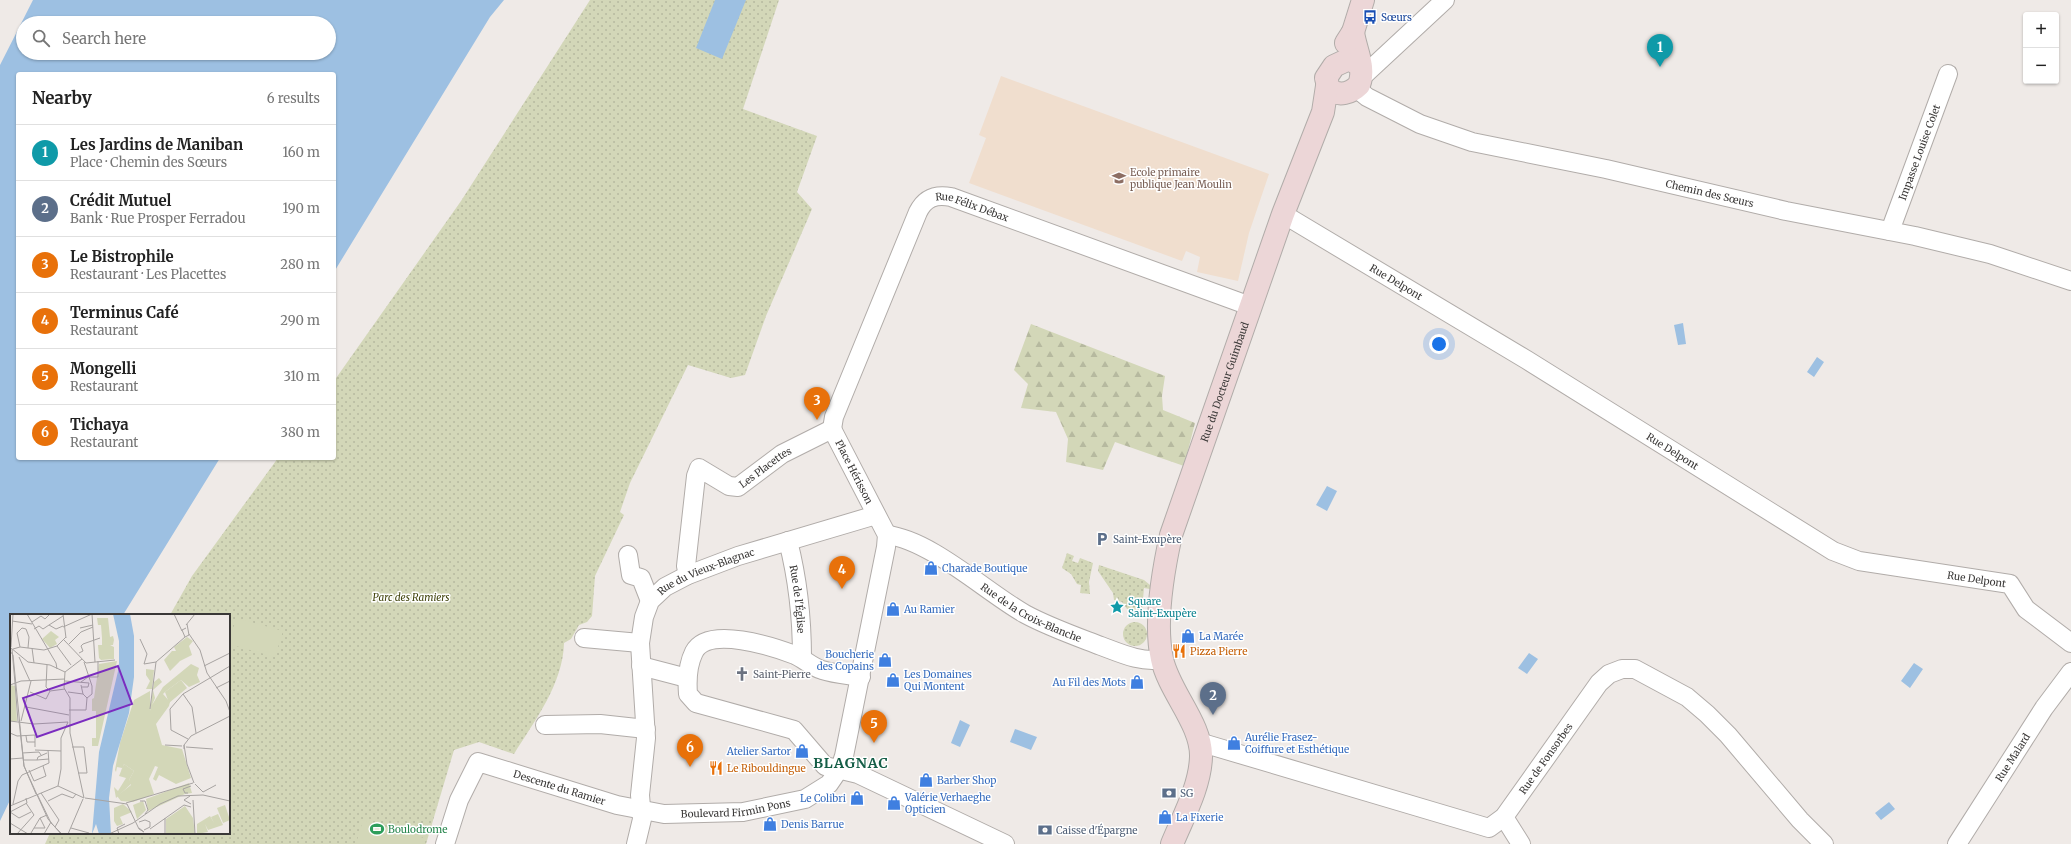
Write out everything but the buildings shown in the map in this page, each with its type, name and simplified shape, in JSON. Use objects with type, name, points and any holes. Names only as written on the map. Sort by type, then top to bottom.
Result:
[{"type":"main road","points":[[1349,74],[1353,32],[1363,0]]},
{"type":"main road","name":"Rue du Docteur Guimbaud","points":[[1199,742],[1169,679],[1162,659],[1159,630],[1171,535],[1283,214],[1323,112],[1349,74]]},
{"type":"main road","points":[[1172,844],[1200,772],[1201,756],[1199,742]]},
{"type":"street","points":[[1349,74],[1385,55],[1430,16],[1445,0]]},
{"type":"street","name":"Chemin des Sœurs","points":[[1349,74],[1367,97],[1420,124],[1472,142],[1614,170],[1786,211],[1890,231],[1990,254],[2071,281]]},
{"type":"street","name":"Impasse Louise Colet","points":[[1890,231],[1948,74]]},
{"type":"street","name":"Rue Félix Débax","points":[[832,429],[834,417],[918,212],[925,201],[930,198],[940,196],[951,197],[1250,306]]},
{"type":"street","name":"Rue Delpont","points":[[1283,214],[1526,360],[1833,551],[1859,561],[2010,584],[2026,608],[2071,643]]},
{"type":"street","name":"Les Placettes","points":[[688,575],[687,558],[696,476],[699,468],[729,486],[738,487],[782,454],[832,429]]},
{"type":"street","name":"Place Hérisson","points":[[832,429],[887,535]]},
{"type":"street","name":"Rue du Vieux-Blagnac","points":[[636,844],[642,819],[640,795],[646,729],[640,643],[644,616],[650,601],[665,587],[688,575],[788,541],[876,515]]},
{"type":"street","points":[[840,768],[861,677],[887,535]]},
{"type":"street","name":"Rue de la Croix-Blanche","points":[[887,535],[894,536],[920,546],[979,581],[1025,614],[1043,623],[1135,658],[1151,661],[1162,659]]},
{"type":"street","name":"Rue de l'Église","points":[[788,541],[797,576],[802,630],[802,658]]},
{"type":"street","points":[[628,555],[631,575],[641,578],[650,601]]},
{"type":"street","points":[[584,638],[640,643]]},
{"type":"street","points":[[861,677],[820,670],[802,658],[754,643],[728,638],[702,644],[694,652],[688,678],[688,694],[696,703],[756,721],[785,726],[794,730],[825,766],[840,768],[890,788],[1005,844]]},
{"type":"street","points":[[641,666],[688,678]]},
{"type":"street","name":"Rue de Fonsorbes","points":[[1199,742],[1489,828],[1504,817],[1599,684],[1610,674],[1622,669],[1635,669],[1687,697],[1707,714],[1728,735],[1800,820],[1824,844]]},
{"type":"street","name":"Rue Malard","points":[[1957,844],[2044,708],[2071,672]]},
{"type":"street","points":[[545,725],[600,724],[646,729]]},
{"type":"street","name":"Descente du Ramier","points":[[445,844],[459,800],[478,762],[641,810]]},
{"type":"street","name":"Boulevard Firmin Pons","points":[[641,810],[664,814],[743,812],[805,799],[829,784],[840,768]]},
{"type":"street","points":[[1504,817],[1521,844]]},
{"type":"shaded area","name":"Ecole primaire publique Jean Moulin","points":[[1001,76],[1269,174],[1249,233],[1238,281],[1197,272],[1200,257],[1186,251],[1182,261],[969,183],[986,138],[979,135]]},
{"type":"green space","name":"Parc des Ramiers","points":[[590,0],[779,0],[743,109],[817,136],[797,192],[812,209],[766,316],[745,375],[731,378],[688,365],[630,483],[620,512],[624,515],[595,576],[592,616],[587,622],[579,625],[571,639],[564,643],[559,673],[553,687],[539,715],[514,754],[479,742],[454,750],[426,844],[45,844],[50,834],[230,834],[230,614],[171,614],[192,576],[277,460],[336,460],[336,378],[461,201]]},
{"type":"green space","points":[[1031,324],[1165,376],[1162,396],[1163,410],[1195,423],[1184,466],[1115,442],[1103,470],[1066,462],[1068,439],[1056,412],[1021,408],[1028,384],[1014,370]]},
{"type":"green space","points":[[1067,553],[1074,556],[1072,561],[1078,563],[1080,558],[1093,563],[1089,582],[1090,594],[1080,593],[1081,585],[1077,584],[1071,574],[1062,568]]},
{"type":"green space","points":[[1099,565],[1144,580],[1150,585],[1150,589],[1144,588],[1142,611],[1127,609],[1122,602],[1114,600],[1113,593],[1098,571]]},
{"type":"green space","points":[[236,618],[283,631],[275,657],[230,644]]},
{"type":"green space","points":[[1135,622],[1140,623],[1146,629],[1146,639],[1140,645],[1135,646],[1130,645],[1124,639],[1123,634],[1124,629],[1130,623]]},
{"type":"green space","name":"Boulodrome","points":[[363,820],[424,838],[422,844],[356,844]]},
{"type":"water","points":[[33,0],[504,0],[490,17],[336,269],[336,72],[16,72],[16,460],[219,460],[124,614],[10,614],[10,800],[0,821],[0,65],[16,33],[16,60],[336,60],[336,16],[25,16]]},
{"type":"water","points":[[715,0],[746,0],[722,59],[696,48]]},
{"type":"water","points":[[1683,323],[1686,344],[1678,345],[1674,325]]},
{"type":"water","points":[[1817,357],[1824,362],[1814,377],[1807,372]]},
{"type":"water","points":[[1327,486],[1337,491],[1327,511],[1316,505]]},
{"type":"water","points":[[1529,653],[1538,659],[1527,674],[1518,668]]},
{"type":"water","points":[[1914,663],[1923,669],[1910,688],[1901,681]]},
{"type":"water","points":[[960,720],[970,725],[960,747],[951,743]]},
{"type":"water","points":[[1015,729],[1037,737],[1031,750],[1010,742]]},
{"type":"water","points":[[1889,802],[1895,809],[1881,820],[1875,813]]},
{"type":"place","name":"Sœurs","points":[[1370,17]]},
{"type":"place","name":"Les Jardins de Maniban","points":[[1660,67]]},
{"type":"place","name":"Ecole primaire publique Jean Moulin","points":[[1119,178]]},
{"type":"place","name":"Le Bistrophile","points":[[817,420]]},
{"type":"place","name":"Saint-Exupère","points":[[1102,539]]},
{"type":"place","name":"Charade Boutique","points":[[931,568]]},
{"type":"place","name":"Terminus Café","points":[[842,589]]},
{"type":"place","name":"Square Saint-Exupère","points":[[1117,607]]},
{"type":"place","name":"Au Ramier","points":[[893,609]]},
{"type":"place","name":"La Marée","points":[[1188,636]]},
{"type":"place","name":"Pizza Pierre","points":[[1179,651]]},
{"type":"place","name":"Boucherie des Copains","points":[[885,660]]},
{"type":"place","name":"Saint-Pierre","points":[[742,674]]},
{"type":"place","name":"Les Domaines Qui Montent","points":[[893,680]]},
{"type":"place","name":"Au Fil des Mots","points":[[1137,682]]},
{"type":"place","name":"Crédit Mutuel","points":[[1213,715]]},
{"type":"place","name":"Mongelli","points":[[874,743]]},
{"type":"place","name":"Aurélie Frasez- Coiffure et Esthétique","points":[[1234,743]]},
{"type":"place","name":"Atelier Sartor","points":[[802,751]]},
{"type":"place","name":"Tichaya","points":[[690,767]]},
{"type":"place","name":"Le Ribouldingue","points":[[716,768]]},
{"type":"place","name":"Barber Shop","points":[[926,780]]},
{"type":"place","name":"SG","points":[[1169,793]]},
{"type":"place","name":"Le Colibri","points":[[857,798]]},
{"type":"place","name":"Valérie Verhaeghe Opticien","points":[[894,803]]},
{"type":"place","name":"La Fixerie","points":[[1165,817]]},
{"type":"place","name":"Denis Barrue","points":[[770,824]]},
{"type":"place","name":"Boulodrome","points":[[377,829]]},
{"type":"place","name":"Caisse d'Épargne","points":[[1045,830]]},
{"type":"district","name":"BLAGNAC","points":[[851,763]]}]
